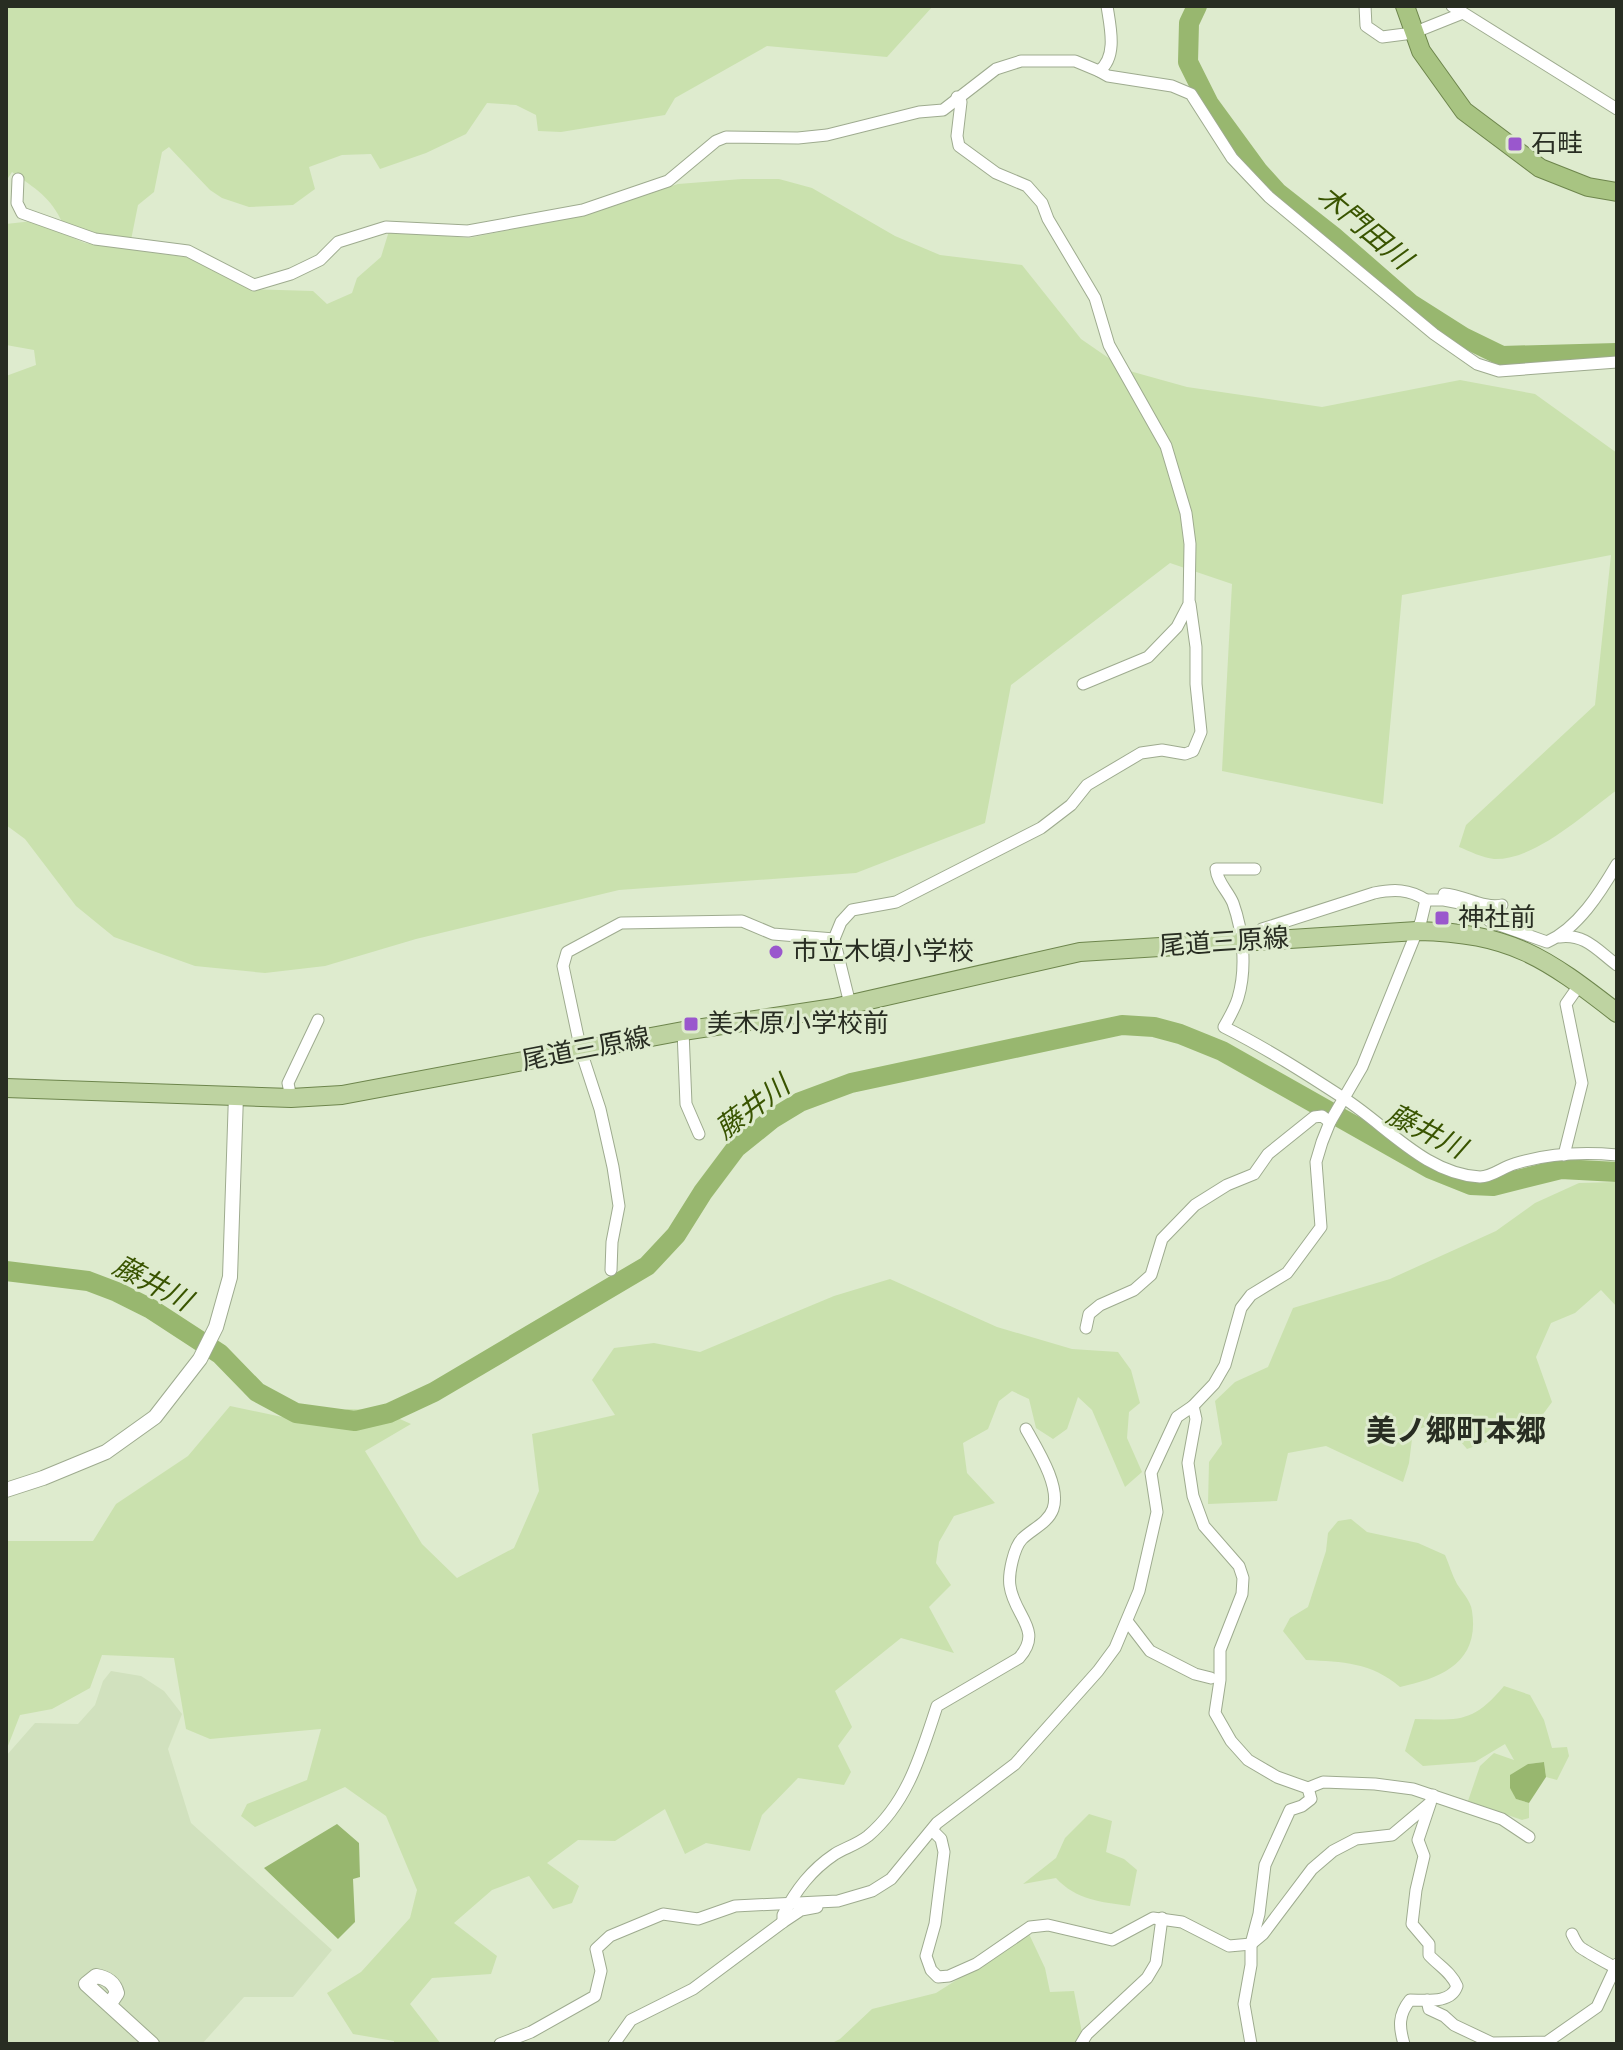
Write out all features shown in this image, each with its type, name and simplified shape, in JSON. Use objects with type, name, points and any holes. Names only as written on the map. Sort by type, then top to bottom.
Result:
[{"type":"highway","points":[[1405,6],[1421,51],[1464,111],[1540,168],[1588,187],[1617,192]]},
{"type":"main road","name":"尾道三原線","points":[[6,1088],[291,1098],[342,1095],[683,1031],[850,1004],[1080,952],[1417,931],[1459,932],[1497,940],[1534,954],[1617,1013]]},
{"type":"street","points":[[1099,71],[1109,57],[1112,40],[1107,6]]},
{"type":"street","points":[[1365,6],[1366,26],[1382,37],[1413,33],[1458,9],[1617,109]]},
{"type":"street","points":[[18,179],[17,203],[22,213],[95,239],[188,251],[254,285],[291,274],[320,260],[338,242],[386,227],[468,231],[583,210],[668,181],[716,141],[726,137],[798,138],[827,135],[919,112],[943,110],[996,69],[1021,61],[1075,61],[1108,76],[1172,86],[1191,94],[1232,158],[1269,197],[1434,334],[1477,364],[1499,371],[1617,362]]},
{"type":"street","points":[[850,1004],[834,939],[841,922],[852,910],[896,902],[1041,828],[1071,805],[1087,785],[1141,753],[1162,750],[1185,754],[1193,751],[1201,732],[1196,647],[1189,604],[1190,544],[1186,513],[1166,446],[1109,345],[1095,298],[1048,219],[1042,203],[1027,186],[996,173],[959,146],[957,136],[961,102],[957,97]]},
{"type":"street","points":[[1083,684],[1148,657],[1177,627],[1189,604]]},
{"type":"street","points":[[1559,937],[1596,898],[1617,864]]},
{"type":"street","points":[[1255,869],[1216,869],[1216,876],[1230,894],[1247,940],[1238,998],[1224,1027],[1276,1053],[1345,1099],[1428,1161],[1463,1175],[1485,1177],[1515,1163],[1564,1155],[1591,1152],[1617,1155]]},
{"type":"street","points":[[1247,940],[1262,929],[1392,889],[1414,893],[1426,900],[1470,905],[1491,922],[1547,942],[1570,935],[1583,938],[1617,965]]},
{"type":"street","points":[[500,2044],[531,2032],[595,1996],[601,1971],[596,1949],[610,1936],[663,1914],[698,1919],[735,1906],[764,1907],[851,1898],[891,1879],[937,1823],[1015,1764],[1098,1671],[1115,1648],[1139,1591],[1157,1512],[1151,1473],[1177,1417],[1193,1406],[1214,1384],[1225,1365],[1241,1308],[1251,1295],[1287,1273],[1321,1227],[1316,1162],[1330,1122],[1362,1067],[1417,931],[1426,900],[1435,893],[1460,895],[1491,907],[1502,905]]},
{"type":"street","points":[[611,1270],[612,1242],[619,1206],[600,1109],[581,1051],[563,966],[567,952],[621,923],[742,921],[773,934],[834,939]]},
{"type":"street","points":[[1564,1155],[1582,1083],[1566,1004],[1580,984]]},
{"type":"street","points":[[291,1098],[288,1083],[318,1020]]},
{"type":"street","points":[[683,1031],[686,1104],[699,1134]]},
{"type":"street","points":[[6,1490],[106,1452],[155,1417],[189,1375],[216,1327],[230,1277],[236,1095]]},
{"type":"street","points":[[1086,1328],[1089,1314],[1100,1305],[1134,1290],[1151,1275],[1162,1239],[1195,1205],[1227,1185],[1254,1174],[1268,1154],[1314,1117],[1322,1116],[1330,1122]]},
{"type":"street","points":[[1193,1406],[1196,1419],[1188,1463],[1193,1496],[1204,1526],[1239,1566],[1243,1578],[1242,1594],[1211,1678],[1215,1713],[1231,1741],[1248,1760],[1277,1777],[1308,1788],[1323,1782],[1413,1789],[1432,1799],[1502,1819],[1529,1837]]},
{"type":"street","points":[[783,1922],[789,1903],[805,1878],[834,1855],[867,1837],[904,1795],[920,1760],[937,1706],[1019,1658],[1027,1648],[1031,1637],[1010,1587],[1010,1576],[1019,1541],[1044,1522],[1054,1508],[1053,1484],[1026,1429]]},
{"type":"street","points":[[1127,1621],[1150,1651],[1195,1674],[1211,1678]]},
{"type":"street","points":[[1215,1713],[1220,1650]]},
{"type":"street","points":[[1251,2044],[1244,2004],[1265,1865],[1290,1810],[1311,1799],[1308,1788]]},
{"type":"street","points":[[933,1831],[941,1839],[944,1852],[935,1924],[926,1956],[931,1970],[938,1977],[949,1976],[976,1964],[1030,1927],[1048,1925],[1112,1940],[1153,1918],[1162,1918],[1182,1922],[1229,1946],[1251,1944],[1263,1934],[1312,1869],[1333,1851],[1356,1839],[1392,1835],[1432,1799]]},
{"type":"street","points":[[1404,2044],[1399,2027],[1403,2009],[1410,2000],[1448,1997],[1455,1993],[1457,1986],[1452,1975],[1429,1955],[1429,1944],[1412,1924],[1424,1856],[1418,1840],[1432,1799]]},
{"type":"street","points":[[614,2044],[631,2020],[693,1989],[801,1910],[826,1905],[827,1901]]},
{"type":"street","points":[[1081,2044],[1152,1971],[1156,1963],[1162,1918]]},
{"type":"street","points":[[1427,2000],[1429,2009],[1492,2043],[1547,2042],[1597,2007],[1617,1967],[1608,1966],[1596,1954],[1580,1948],[1572,1934]]},
{"type":"street","points":[[109,2005],[152,2044]]},
{"type":"shaded area","points":[[6,6],[933,6],[887,57],[767,46],[675,98],[665,115],[561,132],[538,131],[536,115],[516,105],[487,103],[466,134],[426,153],[380,169],[371,154],[342,155],[309,167],[315,189],[293,205],[249,207],[222,198],[210,190],[169,147],[162,152],[154,192],[138,205],[131,240],[92,235],[63,224],[48,200],[36,189],[12,172],[6,181]]},
{"type":"shaded area","points":[[779,179],[812,188],[895,236],[940,255],[1022,265],[1081,339],[1126,370],[1187,387],[1322,407],[1460,380],[1535,394],[1617,453],[1617,790],[1559,834],[1526,852],[1494,859],[1459,847],[1466,825],[1595,705],[1611,555],[1402,595],[1383,804],[1222,771],[1232,584],[1170,563],[1011,685],[985,823],[856,873],[619,890],[416,939],[325,966],[265,973],[195,966],[114,937],[76,906],[25,839],[6,825],[6,376],[36,365],[34,350],[6,345],[6,224],[33,221],[85,243],[192,258],[250,289],[313,291],[327,304],[352,293],[357,278],[381,257],[389,231],[469,238],[572,217],[678,184]]},
{"type":"shaded area","points":[[1617,1182],[1617,1307],[1601,1290],[1575,1313],[1551,1323],[1536,1357],[1552,1402],[1535,1425],[1467,1449],[1443,1421],[1413,1431],[1403,1482],[1326,1446],[1288,1453],[1277,1501],[1208,1504],[1209,1462],[1222,1444],[1215,1401],[1235,1382],[1268,1367],[1293,1308],[1390,1279],[1496,1231],[1535,1203],[1579,1183]]},
{"type":"shaded area","points":[[890,1279],[997,1327],[1072,1349],[1118,1352],[1131,1370],[1140,1403],[1129,1412],[1127,1438],[1142,1472],[1125,1487],[1092,1410],[1078,1397],[1067,1429],[1053,1439],[1036,1428],[1029,1399],[1012,1391],[999,1401],[988,1429],[963,1443],[967,1473],[995,1503],[954,1516],[939,1542],[936,1563],[951,1585],[929,1607],[954,1653],[901,1638],[835,1691],[852,1727],[838,1746],[851,1772],[844,1785],[798,1778],[762,1815],[750,1851],[706,1843],[685,1854],[665,1809],[615,1841],[578,1840],[547,1863],[579,1886],[572,1903],[553,1909],[529,1876],[492,1890],[454,1923],[497,1956],[491,1974],[432,1978],[410,2004],[441,2044],[394,2044],[394,2041],[353,2034],[327,1993],[361,1972],[410,1918],[417,1890],[386,1816],[345,1787],[255,1827],[241,1816],[247,1804],[307,1780],[321,1729],[210,1739],[186,1729],[174,1658],[102,1655],[90,1688],[52,1709],[20,1715],[6,1751],[6,1541],[93,1541],[116,1504],[188,1456],[230,1406],[306,1422],[348,1409],[380,1410],[411,1424],[365,1451],[422,1544],[457,1578],[514,1548],[539,1491],[532,1434],[615,1415],[592,1380],[614,1348],[654,1343],[700,1352],[834,1296]]},
{"type":"shaded area","points":[[1351,1519],[1367,1532],[1418,1543],[1445,1555],[1472,1611],[1470,1643],[1455,1665],[1430,1678],[1400,1687],[1367,1668],[1306,1660],[1283,1631],[1290,1618],[1308,1607],[1326,1551],[1328,1533],[1338,1521]]},
{"type":"shaded area","points":[[111,1671],[141,1676],[164,1691],[182,1714],[168,1749],[191,1823],[332,1950],[293,1997],[244,1997],[202,2044],[6,2044],[6,1756],[35,1723],[78,1724],[95,1705],[103,1681]]},
{"type":"shaded area","points":[[1504,1686],[1530,1695],[1544,1720],[1552,1748],[1567,1747],[1569,1756],[1557,1780],[1546,1777],[1544,1762],[1528,1764],[1516,1799],[1529,1803],[1529,1818],[1522,1820],[1468,1801],[1480,1766],[1494,1753],[1514,1760],[1505,1744],[1475,1762],[1423,1766],[1405,1751],[1415,1719],[1465,1717],[1483,1707]]},
{"type":"shaded area","points":[[1544,1762],[1546,1777],[1529,1803],[1516,1799],[1510,1788],[1510,1775],[1528,1764]]},
{"type":"shaded area","points":[[1089,1814],[1112,1821],[1106,1852],[1124,1859],[1137,1870],[1130,1906],[1081,1895],[1056,1878],[1023,1884],[1056,1858],[1065,1838]]},
{"type":"shaded area","points":[[337,1824],[359,1843],[360,1877],[353,1879],[355,1922],[338,1939],[264,1868]]},
{"type":"shaded area","points":[[1029,1934],[1045,1968],[1050,1992],[1074,1991],[1083,2038],[1074,2044],[830,2044],[840,2039],[872,2009],[936,1993]]},
{"type":"waterway","name":"木門田川","points":[[1197,6],[1189,23],[1188,62],[1209,104],[1277,192],[1411,304],[1463,337],[1502,356],[1617,353]]},
{"type":"waterway","name":"藤井川","points":[[6,1271],[88,1281],[117,1292],[151,1309],[220,1354],[257,1392],[296,1413],[355,1421],[389,1413],[434,1392],[647,1266],[676,1235],[736,1148],[772,1119],[800,1102],[851,1083],[1122,1025],[1154,1027],[1222,1051],[1431,1169],[1471,1185],[1493,1186],[1561,1169],[1617,1172]]},
{"type":"place","name":"石畦","points":[[1515,144]]},
{"type":"place","name":"神社前","points":[[1442,918]]},
{"type":"place","name":"市立木頃小学校","points":[[776,952]]},
{"type":"place","name":"美木原小学校前","points":[[691,1024]]},
{"type":"district","name":"美ノ郷町本郷","points":[[1456,1432]]}]
